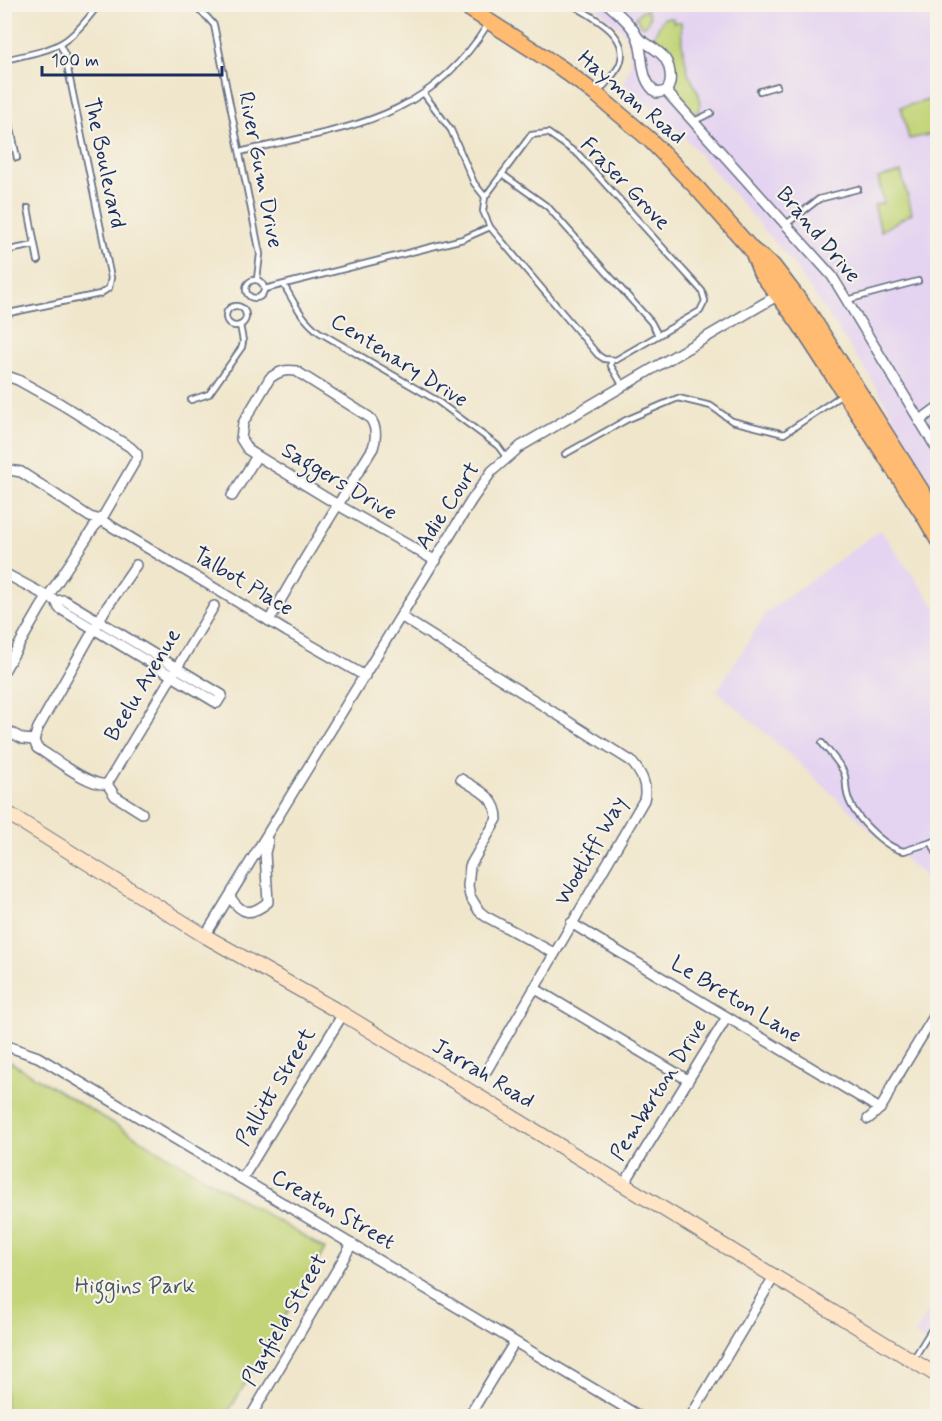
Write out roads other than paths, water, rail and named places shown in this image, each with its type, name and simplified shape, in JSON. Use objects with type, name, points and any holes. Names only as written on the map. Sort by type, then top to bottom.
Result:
[{"type":"main road","name":"Hayman Road","points":[[462,4],[561,68],[597,95],[649,139],[697,188],[752,250],[760,273],[784,291],[797,320],[850,390],[938,517]]},
{"type":"main road","name":"Hayman Road","points":[[850,390],[938,540]]},
{"type":"street","name":"Brand Drive","points":[[608,4],[629,24],[637,37],[643,58],[643,72],[649,85],[657,93],[666,91]]},
{"type":"street","name":"Brand Drive","points":[[637,37],[664,58],[669,69],[670,82],[666,91]]},
{"type":"street","points":[[643,58],[648,52],[657,51]]},
{"type":"street","name":"Brand Drive","points":[[666,91],[832,276],[938,451]]},
{"type":"street","name":"Adie Court","points":[[205,936],[492,471],[521,446],[784,291]]},
{"type":"street","name":"Saggers Drive","points":[[338,505],[373,448],[374,422],[296,371],[276,373],[270,378],[243,423],[242,439],[248,450],[338,505],[436,561]]},
{"type":"street","points":[[4,375],[13,377],[61,404],[130,447],[137,454],[135,463],[101,520],[94,527],[52,599],[4,671]]},
{"type":"street","points":[[919,421],[938,407]]},
{"type":"street","points":[[232,496],[258,456]]},
{"type":"street","name":"Talbot Place","points":[[4,469],[21,472],[90,517],[101,520],[365,676]]},
{"type":"street","points":[[270,621],[338,505]]},
{"type":"street","points":[[136,565],[96,624],[38,728],[34,740],[37,748],[98,784],[107,784],[115,796],[142,813]]},
{"type":"street","points":[[4,573],[52,599],[64,600],[96,624],[174,672],[217,703],[222,695],[174,672]]},
{"type":"street","name":"Beelu Avenue","points":[[107,784],[214,606]]},
{"type":"street","name":"Wootliff Way","points":[[402,617],[631,761],[642,777],[646,792],[644,800],[487,1070]]},
{"type":"street","points":[[4,729],[23,740],[34,740]]},
{"type":"street","points":[[461,778],[492,800],[497,812],[497,819],[470,866],[468,886],[474,904],[485,916],[554,953]]},
{"type":"street","name":"Jarrah Road","points":[[4,811],[205,936],[343,1014],[938,1376]]},
{"type":"street","name":"Adie Court","points":[[230,897],[238,909],[248,912],[258,911],[268,902],[265,853],[271,830]]},
{"type":"street","name":"Le Breton Lane","points":[[571,923],[880,1109]]},
{"type":"street","points":[[534,988],[688,1080]]},
{"type":"street","points":[[868,1119],[888,1098],[891,1087],[938,1010]]},
{"type":"street","name":"Pallitt Street","points":[[242,1179],[343,1014]]},
{"type":"street","name":"Pemberton Drive","points":[[624,1184],[727,1017]]},
{"type":"street","name":"Creaton Street","points":[[4,1045],[38,1057],[639,1416]]},
{"type":"street","name":"Playfield Street","points":[[251,1416],[352,1244]]},
{"type":"street","points":[[691,1416],[775,1275]]},
{"type":"street","points":[[469,1416],[514,1343]]},
{"type":"lane","points":[[4,60],[60,45],[81,29],[99,4]]},
{"type":"lane","name":"River Gum Drive","points":[[192,4],[214,25],[260,254],[257,279]]},
{"type":"lane","points":[[571,4],[609,29],[620,43],[621,54],[618,66],[597,95]]},
{"type":"lane","points":[[240,153],[362,123],[396,110],[424,94],[466,55],[489,21]]},
{"type":"lane","name":"The Boulevard","points":[[4,314],[100,294],[109,288],[111,278],[109,267],[65,55],[60,45]]},
{"type":"lane","points":[[760,91],[777,86]]},
{"type":"lane","points":[[424,94],[451,130],[474,183],[485,196],[483,211],[490,227],[598,355],[611,361],[611,366],[623,386]]},
{"type":"lane","points":[[7,109],[7,126],[17,158]]},
{"type":"lane","points":[[692,122],[711,113]]},
{"type":"lane","name":"Fraser Grove","points":[[485,196],[531,135],[548,133],[579,155],[702,291],[705,301],[700,311],[611,361]]},
{"type":"lane","points":[[502,174],[548,207],[651,322],[658,335]]},
{"type":"lane","points":[[785,225],[819,199],[858,189]]},
{"type":"lane","points":[[28,208],[38,261]]},
{"type":"lane","points":[[249,296],[259,297],[265,288],[463,239],[490,227]]},
{"type":"lane","points":[[4,251],[35,245]]},
{"type":"lane","points":[[249,296],[246,290],[248,283],[257,279],[265,288]]},
{"type":"lane","points":[[847,300],[918,281]]},
{"type":"lane","name":"Centenary Drive","points":[[284,285],[299,312],[313,328],[436,400],[498,446],[507,457]]},
{"type":"lane","points":[[240,325],[233,325],[226,317],[230,308],[241,307],[249,296]]},
{"type":"lane","points":[[191,400],[209,394],[242,347],[240,325],[246,316],[241,307]]},
{"type":"lane","points":[[565,453],[626,420],[678,398],[711,406],[732,422],[784,434],[850,390]]},
{"type":"lane","points":[[822,743],[846,775],[847,795],[854,812],[871,829],[900,851],[907,851],[938,840]]},
{"type":"lane","points":[[932,843],[938,857]]},
{"type":"lane","points":[[913,1360],[938,1319]]},
{"type":"lane","points":[[931,1329],[938,1333]]},
{"type":"park label","name":"Higgins Park","points":[[135,1287]]}]
